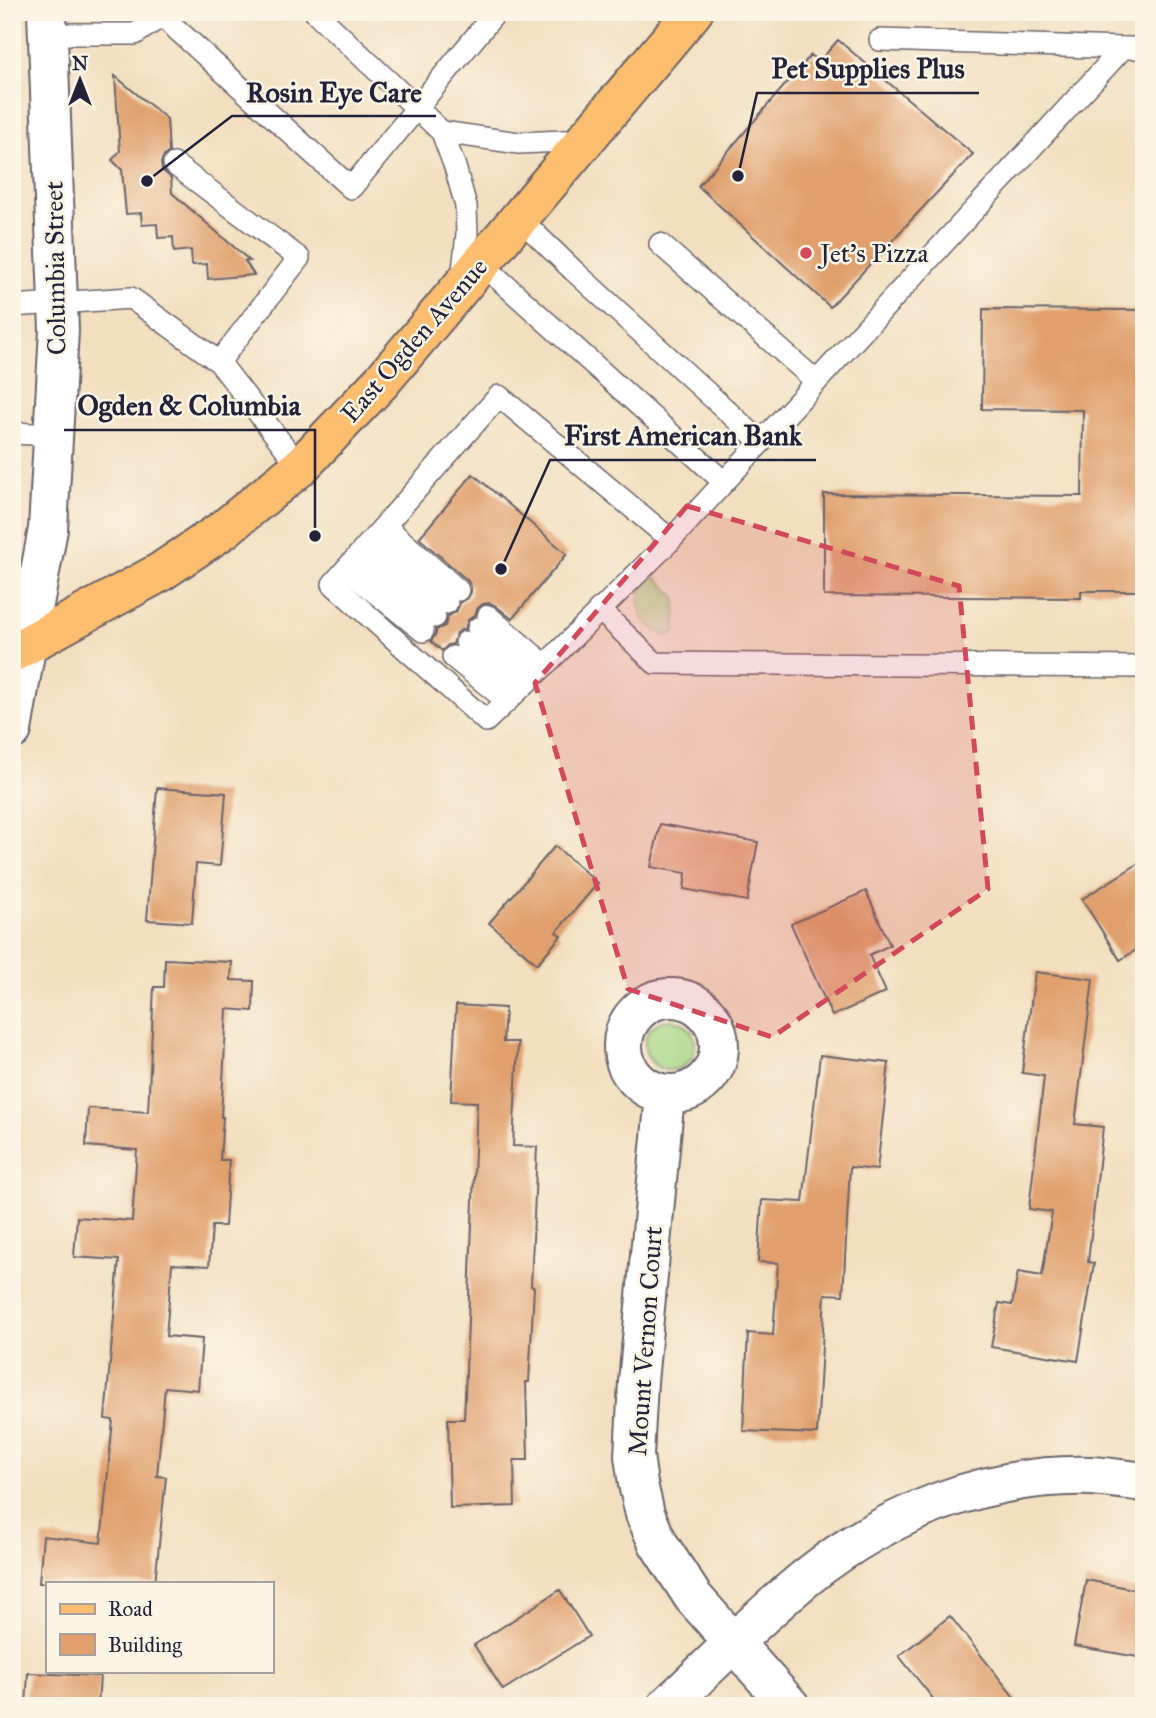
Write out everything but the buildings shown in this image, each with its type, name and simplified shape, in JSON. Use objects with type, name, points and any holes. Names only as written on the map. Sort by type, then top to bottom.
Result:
[{"type":"main road","name":"East Ogden Avenue","points":[[19,650],[159,573],[223,530],[300,467],[381,382],[693,12]]},
{"type":"street","name":"Columbia Street","points":[[12,730],[19,650],[48,529],[54,435],[59,330],[47,23]]},
{"type":"street","name":"Mount Vernon Court","points":[[665,1095],[638,1382],[634,1446],[638,1484],[645,1514],[671,1566],[693,1597],[790,1706]]},
{"type":"street","points":[[667,1706],[808,1577],[846,1549],[918,1509],[1009,1482],[1050,1477],[1091,1476],[1144,1482]]},
{"type":"lane","points":[[315,12],[442,132],[466,206],[471,274],[724,482]]},
{"type":"lane","points":[[47,23],[135,34],[164,14],[351,188],[496,12]]},
{"type":"lane","points":[[880,40],[1133,48]]},
{"type":"lane","points":[[671,540],[499,396],[334,584],[485,721],[671,540],[816,382],[1133,48]]},
{"type":"lane","points":[[442,132],[519,144],[586,140]]},
{"type":"lane","points":[[174,164],[299,258],[219,362]]},
{"type":"lane","points":[[519,218],[761,442]]},
{"type":"lane","points":[[660,244],[816,382]]},
{"type":"lane","points":[[12,306],[131,298],[219,362],[300,467]]},
{"type":"lane","points":[[12,433],[54,435]]},
{"type":"lane","points":[[366,547],[441,610],[366,547]]},
{"type":"lane","points":[[599,609],[655,663],[1144,667]]},
{"type":"lane","points":[[527,682],[471,636],[527,682]]},
{"type":"highlighted area","points":[[687,506],[959,586],[988,889],[772,1037],[628,989],[535,683]]},
{"type":"green space","points":[[653,577],[676,598],[676,631],[673,634],[664,636],[643,617],[641,590],[647,580]]},
{"type":"green space","points":[[670,1020],[687,1028],[695,1045],[687,1062],[670,1070],[653,1062],[645,1045],[653,1028]]},
{"type":"place","name":"Pet Supplies Plus","points":[[738,176]]},
{"type":"place","name":"Rosin Eye Care","points":[[147,181]]},
{"type":"place","name":"Jet's Pizza","points":[[806,253]]},
{"type":"place","name":"Ogden & Columbia","points":[[315,536]]},
{"type":"place","name":"First American Bank","points":[[501,569]]}]
